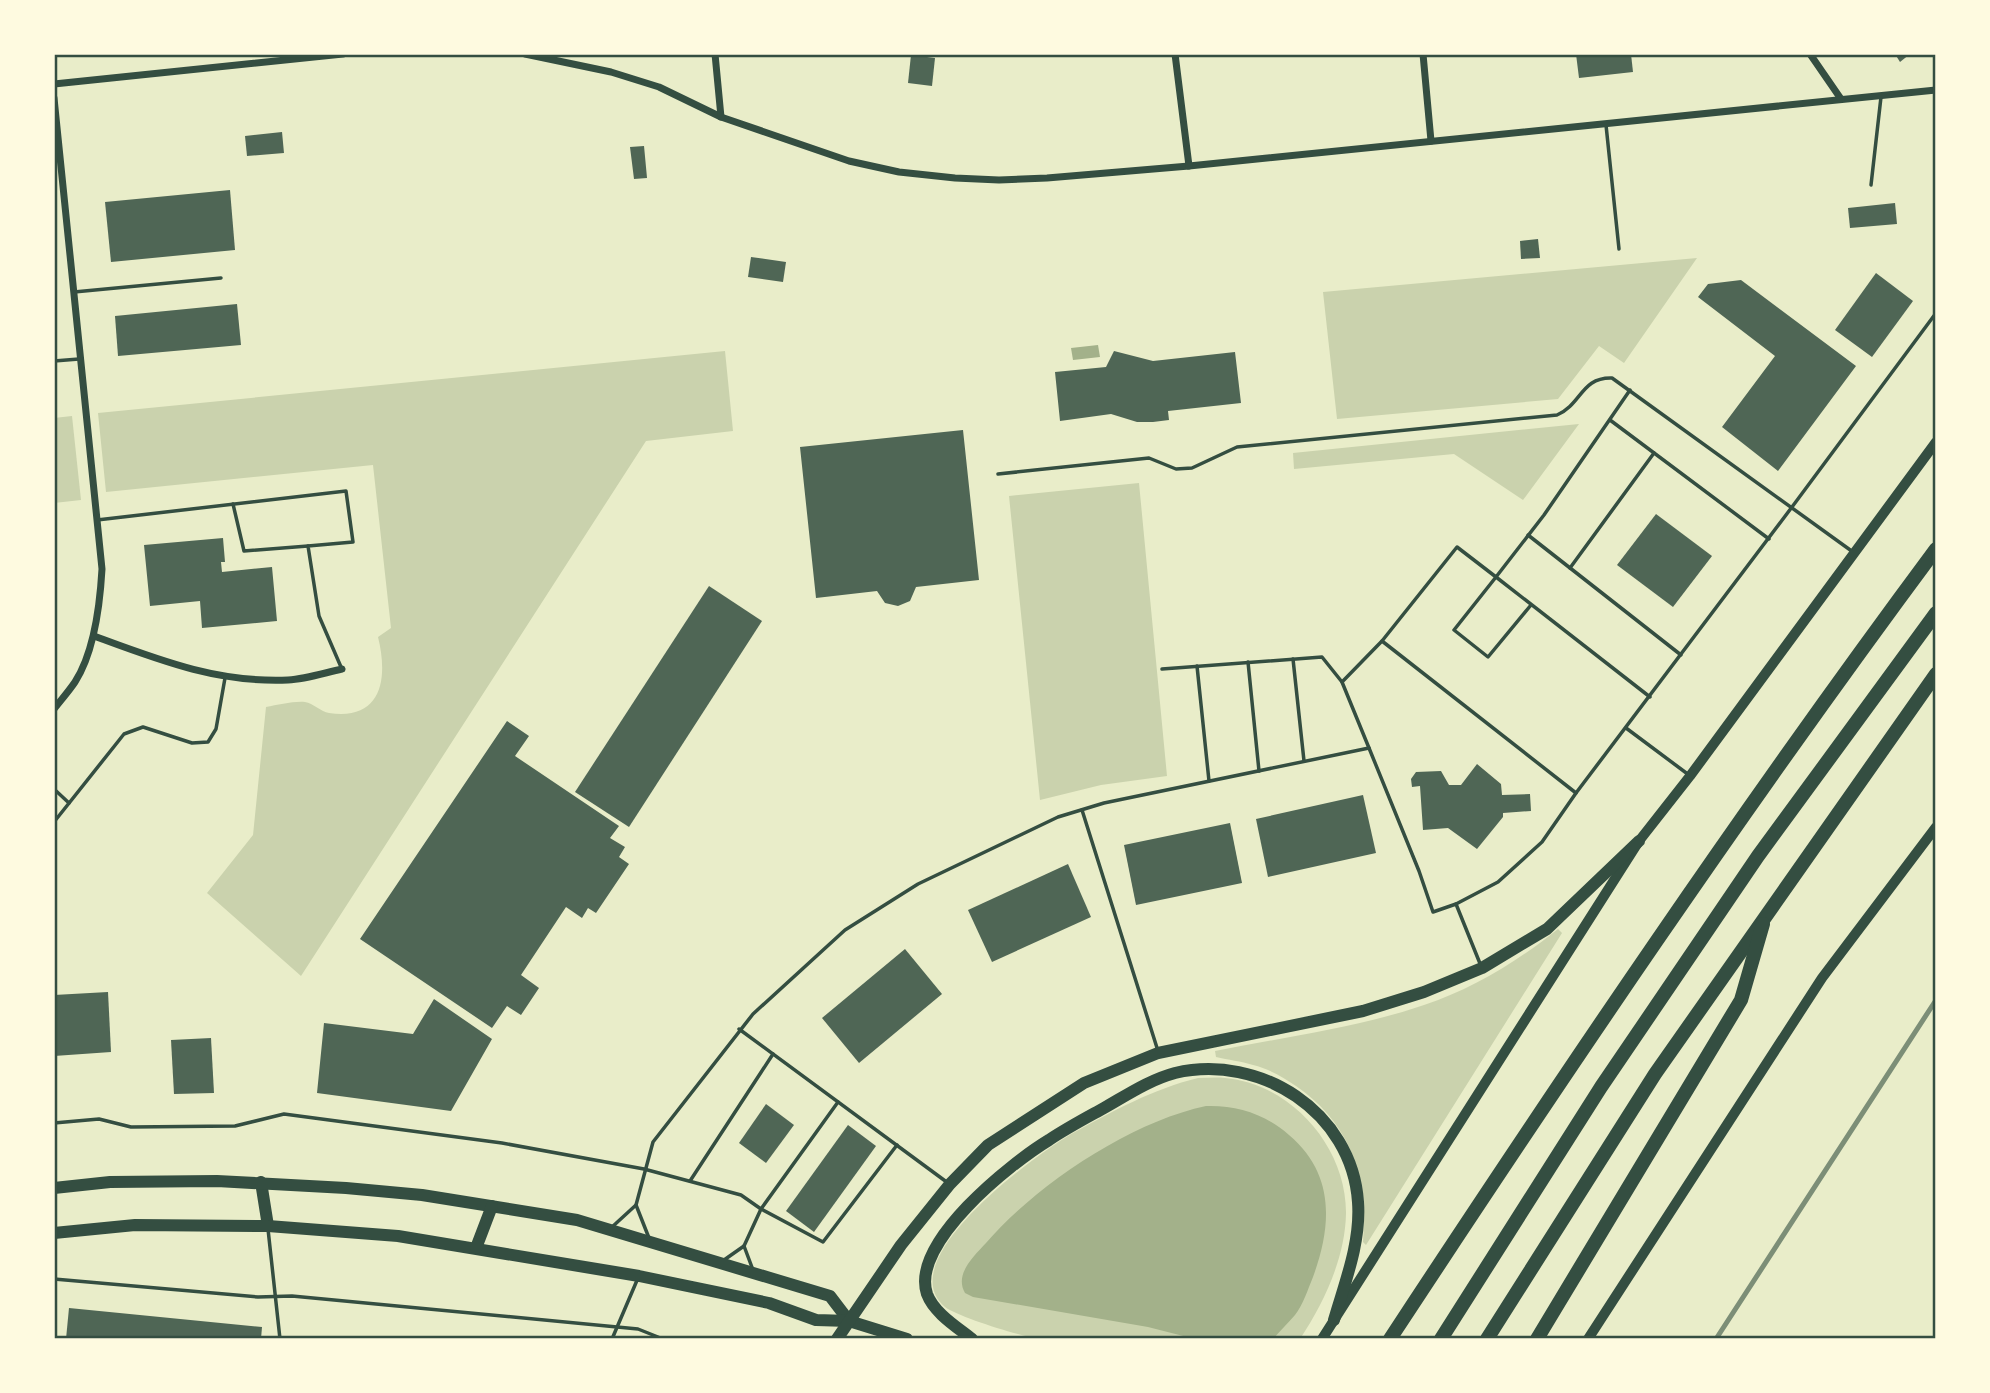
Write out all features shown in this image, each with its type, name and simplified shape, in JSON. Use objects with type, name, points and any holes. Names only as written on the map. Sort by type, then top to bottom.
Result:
[{"type":"highway","points":[[1391,1339],[1531,1125],[1713,858],[1826,697],[1936,548]]},
{"type":"highway","points":[[1441,1339],[1624,1052],[1758,856],[1936,613]]},
{"type":"highway","points":[[1487,1339],[1655,1074],[1936,674]]},
{"type":"highway","points":[[1537,1339],[1741,1000],[1767,912]]},
{"type":"main road","points":[[1322,1339],[1639,841],[1936,442]]},
{"type":"main road","points":[[1588,1339],[1822,978],[1936,827]]},
{"type":"main road","points":[[837,1339],[901,1245],[950,1185],[988,1145],[1084,1083],[1158,1054],[1363,1012],[1424,992],[1482,968],[1547,929],[1639,841]]},
{"type":"main road","points":[[972,1339],[937,1310],[928,1295],[927,1269],[933,1252],[940,1238],[955,1220],[1016,1164],[1048,1140],[1155,1080],[1180,1072],[1206,1069],[1223,1069],[1257,1076],[1288,1090],[1321,1117],[1345,1153],[1355,1182],[1359,1216],[1354,1251],[1335,1320]]},
{"type":"main road","points":[[54,1188],[110,1182],[261,1182],[422,1195],[577,1220],[830,1296],[849,1321]]},
{"type":"main road","points":[[261,1182],[268,1226]]},
{"type":"main road","points":[[475,1248],[492,1206]]},
{"type":"main road","points":[[54,1233],[135,1224],[268,1226],[398,1236],[639,1276],[769,1303],[816,1320],[849,1321],[907,1339]]},
{"type":"street","points":[[54,84],[343,54]]},
{"type":"street","points":[[525,54],[611,72],[659,87],[721,117],[849,161],[899,172],[955,178],[1046,178],[1189,166],[1936,90]]},
{"type":"street","points":[[715,54],[721,117]]},
{"type":"street","points":[[1175,54],[1189,166]]},
{"type":"street","points":[[1423,54],[1431,141]]},
{"type":"street","points":[[1810,54],[1841,99]]},
{"type":"street","points":[[54,98],[102,569],[100,603],[93,636],[76,680],[54,709]]},
{"type":"street","points":[[93,636],[181,668],[225,677],[290,680],[342,669]]},
{"type":"lane","points":[[1871,185],[1881,95]]},
{"type":"lane","points":[[1606,123],[1619,249]]},
{"type":"lane","points":[[74,292],[220,278]]},
{"type":"lane","points":[[1162,669],[1322,657],[1342,682],[1433,912],[1456,904],[1498,882],[1542,842],[1936,313]]},
{"type":"lane","points":[[54,361],[81,359]]},
{"type":"lane","points":[[998,474],[1149,458],[1176,469],[1192,468],[1237,447],[1557,415],[1568,410],[1590,383],[1600,378],[1612,378],[1855,553]]},
{"type":"lane","points":[[1531,604],[1488,657],[1454,630],[1528,536],[1630,390]]},
{"type":"lane","points":[[1610,420],[1769,539]]},
{"type":"lane","points":[[1570,568],[1654,453]]},
{"type":"lane","points":[[97,520],[233,504],[346,491],[353,542],[244,551],[233,504]]},
{"type":"lane","points":[[1528,536],[1681,654]]},
{"type":"lane","points":[[308,546],[320,616],[342,669]]},
{"type":"lane","points":[[1342,682],[1382,641],[1457,547],[1650,697]]},
{"type":"lane","points":[[1382,641],[1576,793]]},
{"type":"lane","points":[[1293,659],[1304,762]]},
{"type":"lane","points":[[1248,663],[1259,771]]},
{"type":"lane","points":[[1196,666],[1209,781]]},
{"type":"lane","points":[[54,822],[124,734],[143,727],[192,743],[208,742],[216,729],[225,677]]},
{"type":"lane","points":[[1626,728],[1690,776]]},
{"type":"lane","points":[[611,1229],[636,1205],[653,1142],[739,1029],[752,1013],[845,930],[918,884],[1032,829],[1082,810],[1104,803],[1369,748]]},
{"type":"lane","points":[[54,789],[69,803]]},
{"type":"lane","points":[[1082,810],[1158,1054]]},
{"type":"lane","points":[[1456,904],[1482,968]]},
{"type":"lane","points":[[739,1029],[950,1185]]},
{"type":"lane","points":[[690,1181],[773,1054]]},
{"type":"lane","points":[[718,1264],[744,1246],[761,1209],[838,1102]]},
{"type":"lane","points":[[54,1123],[99,1119],[131,1127],[235,1126],[284,1114],[502,1143],[645,1169],[741,1195],[761,1209],[823,1242],[897,1145]]},
{"type":"lane","points":[[636,1205],[650,1241]]},
{"type":"lane","points":[[268,1226],[279,1339]]},
{"type":"lane","points":[[744,1246],[755,1274]]},
{"type":"lane","points":[[612,1339],[639,1276]]},
{"type":"lane","points":[[54,1279],[275,1297],[292,1296],[638,1329],[663,1339]]},
{"type":"shaded area","points":[[1697,258],[1624,363],[1599,346],[1558,399],[1337,419],[1323,292]]},
{"type":"shaded area","points":[[1098,345],[1100,357],[1073,360],[1071,348]]},
{"type":"shaded area","points":[[725,351],[733,431],[646,441],[301,976],[207,893],[253,835],[266,707],[305,702],[326,712],[347,714],[361,710],[371,703],[378,693],[382,667],[378,637],[391,628],[373,465],[106,492],[98,413]]},
{"type":"shaded area","points":[[72,416],[81,500],[54,503],[54,418]]},
{"type":"shaded area","points":[[1579,424],[1523,500],[1454,454],[1294,469],[1293,453]]},
{"type":"shaded area","points":[[1139,483],[1167,776],[1101,785],[1040,800],[1009,496]]},
{"type":"shaded area","points":[[1558,929],[1562,933],[1366,1245],[1363,1242],[1363,1196],[1359,1175],[1343,1136],[1331,1118],[1315,1101],[1281,1076],[1244,1062],[1216,1057],[1215,1051],[1347,1026],[1424,1005],[1460,991],[1494,973]]},
{"type":"shaded area","points":[[1198,1078],[1225,1078],[1272,1092],[1293,1106],[1311,1123],[1337,1166],[1344,1189],[1346,1214],[1342,1247],[1332,1280],[1300,1339],[1040,1339],[991,1326],[945,1307],[933,1287],[936,1263],[952,1237],[1002,1184],[1073,1133],[1149,1094]]},
{"type":"shaded area","points":[[1206,1106],[1240,1109],[1270,1121],[1304,1150],[1322,1183],[1326,1220],[1319,1258],[1300,1307],[1273,1339],[1195,1339],[1148,1327],[973,1297],[965,1293],[962,1279],[971,1260],[1007,1221],[1058,1178],[1116,1141],[1177,1114]]},
{"type":"building","points":[[1576,54],[1631,54],[1633,72],[1579,78]]},
{"type":"building","points":[[1895,54],[1910,54],[1900,62]]},
{"type":"building","points":[[911,55],[935,58],[932,86],[908,83]]},
{"type":"building","points":[[282,132],[284,153],[247,156],[245,136]]},
{"type":"building","points":[[644,146],[647,178],[634,179],[630,147]]},
{"type":"building","points":[[230,190],[235,250],[111,262],[105,202]]},
{"type":"building","points":[[1895,203],[1897,224],[1850,228],[1848,208]]},
{"type":"building","points":[[1538,239],[1540,258],[1521,259],[1520,241]]},
{"type":"building","points":[[751,257],[786,262],[783,282],[748,277]]},
{"type":"building","points":[[1876,273],[1913,301],[1872,357],[1835,330]]},
{"type":"building","points":[[1741,280],[1856,366],[1778,471],[1722,427],[1775,356],[1698,297],[1708,284]]},
{"type":"building","points":[[237,304],[241,345],[118,356],[115,316]]},
{"type":"building","points":[[1114,351],[1153,361],[1235,352],[1241,403],[1168,411],[1169,420],[1153,422],[1137,422],[1111,414],[1060,421],[1055,372],[1106,367]]},
{"type":"building","points":[[963,430],[979,580],[916,587],[910,601],[898,606],[885,603],[877,591],[816,598],[800,447]]},
{"type":"building","points":[[1656,514],[1712,556],[1673,607],[1617,565]]},
{"type":"building","points":[[223,538],[225,562],[221,562],[222,572],[272,567],[277,621],[202,628],[200,601],[150,606],[144,545]]},
{"type":"building","points":[[709,586],[762,621],[629,827],[575,792]]},
{"type":"building","points":[[507,721],[529,736],[515,756],[619,826],[610,838],[625,847],[619,857],[629,864],[596,913],[588,908],[582,918],[566,907],[521,975],[539,988],[521,1015],[507,1006],[492,1028],[360,939]]},
{"type":"building","points":[[1477,764],[1501,784],[1502,795],[1530,794],[1531,811],[1503,813],[1503,817],[1477,849],[1448,828],[1423,830],[1420,786],[1412,787],[1411,779],[1416,772],[1441,771],[1449,785],[1461,785]]},
{"type":"building","points":[[1363,795],[1376,853],[1268,877],[1256,819]]},
{"type":"building","points":[[1230,823],[1242,883],[1136,905],[1124,845]]},
{"type":"building","points":[[1068,864],[1091,917],[992,962],[968,910]]},
{"type":"building","points":[[905,949],[942,994],[859,1063],[822,1018]]},
{"type":"building","points":[[108,992],[111,1052],[54,1056],[54,995]]},
{"type":"building","points":[[434,999],[492,1039],[451,1111],[317,1093],[324,1023],[413,1034]]},
{"type":"building","points":[[211,1038],[214,1093],[174,1094],[171,1040]]},
{"type":"building","points":[[766,1104],[794,1125],[766,1163],[739,1143]]},
{"type":"building","points":[[848,1125],[876,1146],[814,1232],[786,1211]]},
{"type":"building","points":[[69,1308],[262,1327],[261,1339],[66,1339]]},
{"type":"railway","points":[[1716,1339],[1936,1000]]}]
